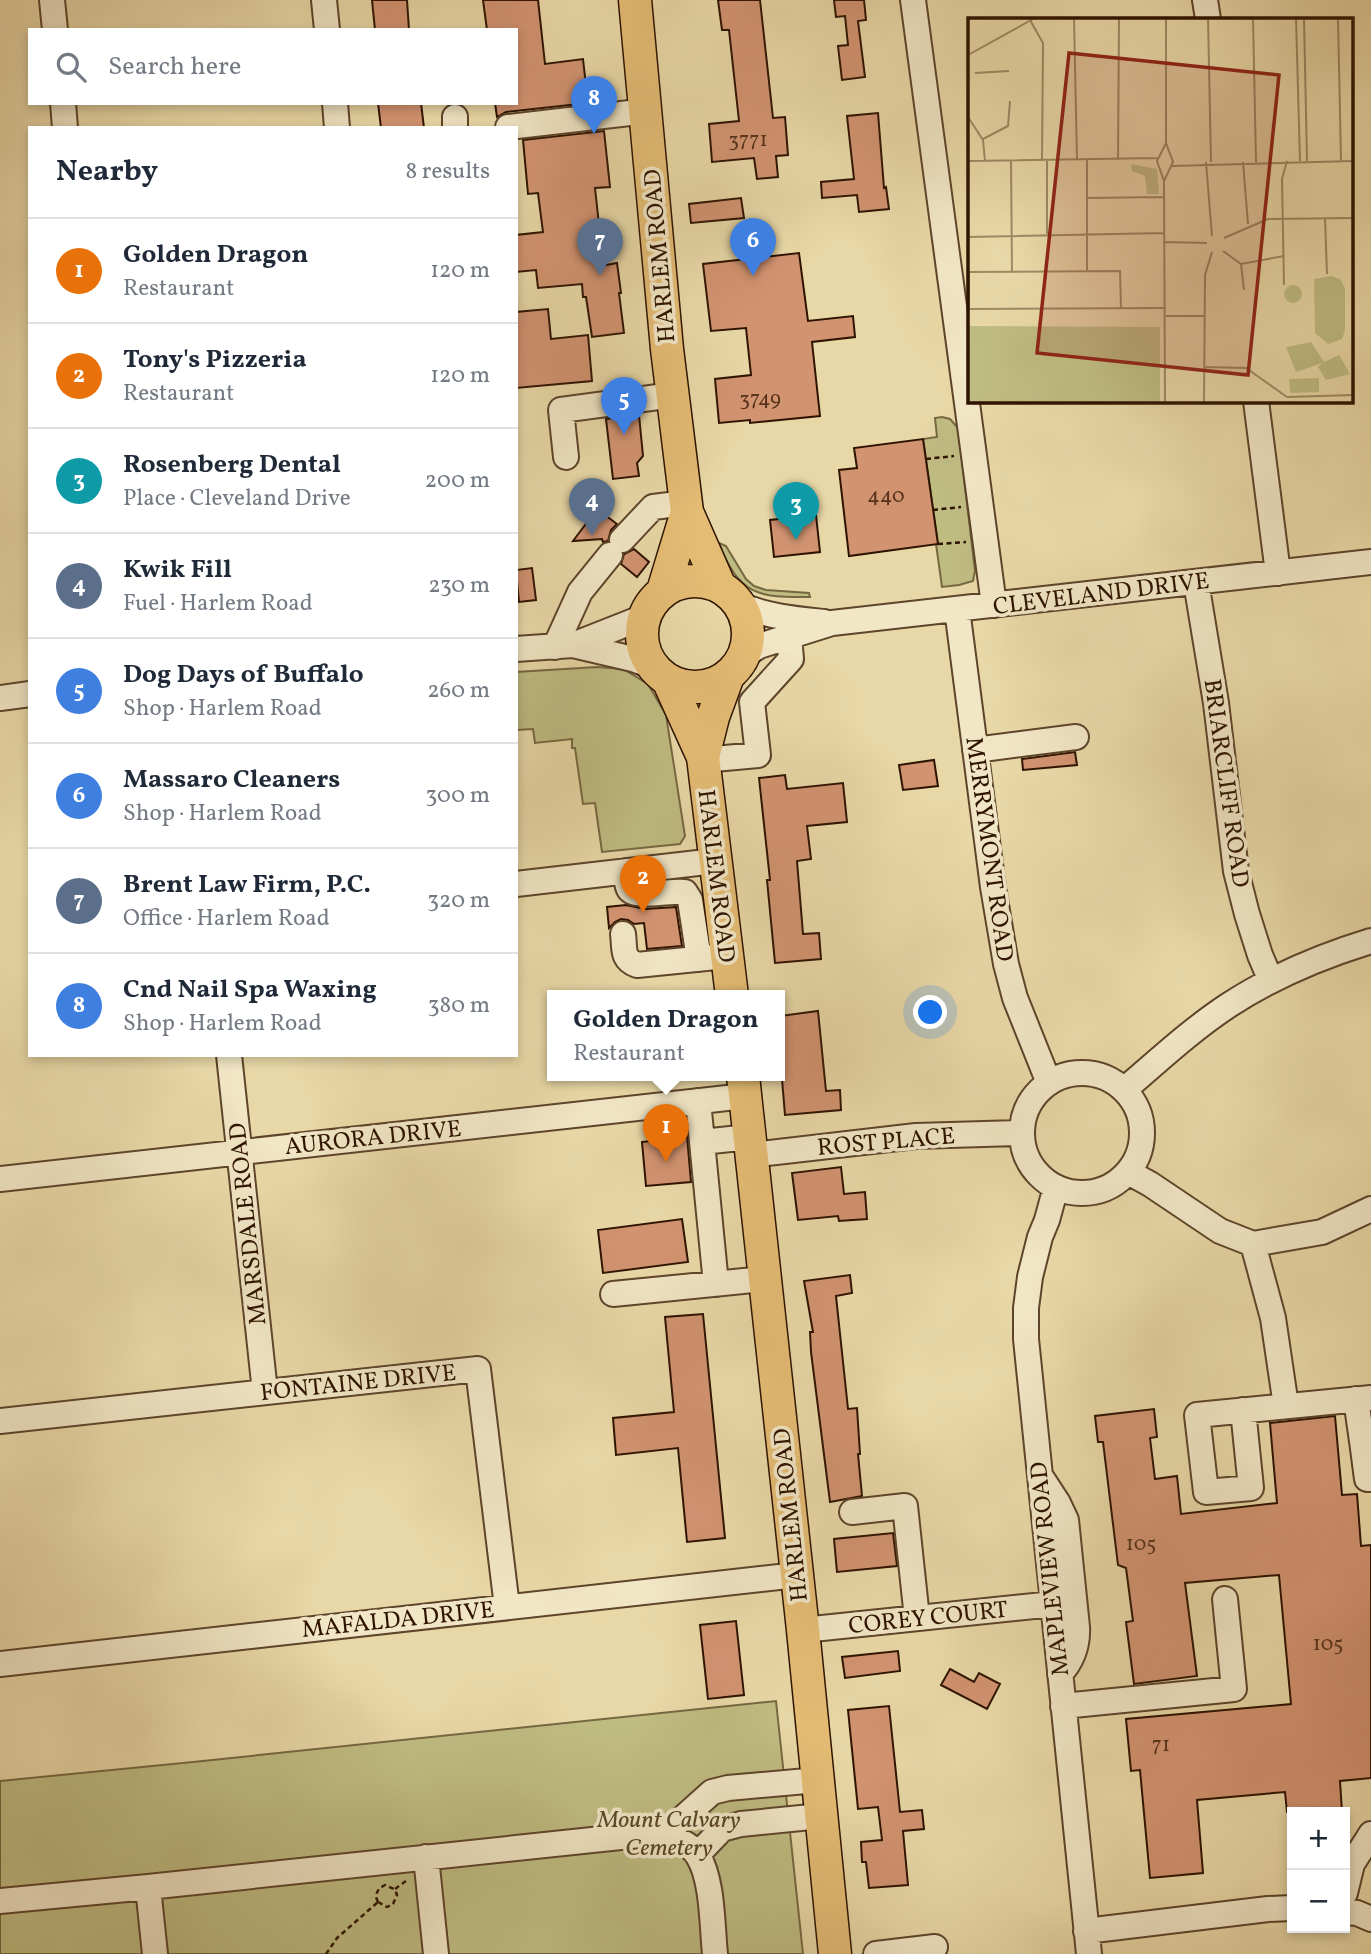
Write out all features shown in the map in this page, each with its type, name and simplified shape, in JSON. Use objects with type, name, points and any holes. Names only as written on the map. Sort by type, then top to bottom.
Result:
[{"type":"main road","name":"HARLEM ROAD","points":[[635,0],[647,111],[651,188],[687,508],[729,596]]},
{"type":"main road","name":"HARLEM ROAD","points":[[663,592],[687,508]]},
{"type":"main road","points":[[697,581],[729,596],[745,616],[748,629],[747,643],[736,666],[717,682],[705,686],[680,685],[660,673],[643,648],[642,627],[649,607],[663,592],[685,582],[697,581]]},
{"type":"main road","name":"HARLEM ROAD","points":[[703,759],[713,717],[736,666]]},
{"type":"main road","name":"HARLEM ROAD","points":[[660,673],[703,759],[715,861],[713,957],[729,990]]},
{"type":"main road","name":"HARLEM ROAD","points":[[744,1086],[835,1954]]},
{"type":"street","points":[[52,0],[55,28]]},
{"type":"street","points":[[324,0],[327,28]]},
{"type":"street","points":[[913,0],[993,605]]},
{"type":"street","points":[[1205,0],[1208,18]]},
{"type":"street","points":[[63,105],[65,126]]},
{"type":"street","points":[[335,105],[337,126]]},
{"type":"street","points":[[517,126],[647,111]]},
{"type":"street","points":[[566,457],[561,410],[673,395]]},
{"type":"street","points":[[1256,402],[1278,573]]},
{"type":"street","points":[[564,646],[580,592],[616,547],[653,507],[687,508]]},
{"type":"street","name":"CLEVELAND DRIVE","points":[[736,666],[758,646],[832,623],[1371,562]]},
{"type":"street","name":"BRIARCLIFF ROAD","points":[[1196,582],[1217,717],[1236,871],[1260,955],[1271,981]]},
{"type":"street","name":"CLEVELAND DRIVE","points":[[729,596],[752,611],[832,623]]},
{"type":"street","name":"MERRYMONT ROAD","points":[[957,609],[993,887],[1006,964],[1015,998],[1049,1083]]},
{"type":"street","points":[[564,646],[644,617]]},
{"type":"street","points":[[703,759],[758,755],[752,702],[791,659],[789,636]]},
{"type":"street","points":[[518,649],[564,646],[633,659],[660,673]]},
{"type":"street","points":[[0,698],[28,694]]},
{"type":"street","points":[[975,750],[1076,737]]},
{"type":"street","points":[[518,884],[715,861]]},
{"type":"street","points":[[623,934],[628,962],[637,965],[713,957],[685,892],[637,895],[628,887],[626,871]]},
{"type":"street","points":[[1124,1090],[1185,1038],[1228,1006],[1271,981],[1322,958],[1371,941]]},
{"type":"street","name":"MARSDALE ROAD","points":[[229,1057],[265,1392]]},
{"type":"street","points":[[1080,1073],[1106,1078],[1124,1090],[1136,1105],[1142,1125],[1139,1154],[1128,1172],[1116,1183],[1098,1191],[1077,1193],[1056,1187],[1036,1172],[1026,1153],[1022,1133],[1024,1116],[1034,1097],[1049,1083],[1059,1077],[1080,1073]]},
{"type":"street","name":"AURORA DRIVE","points":[[0,1179],[698,1101],[744,1086]]},
{"type":"street","points":[[698,1101],[716,1284]]},
{"type":"street","name":"ROST PLACE","points":[[702,1142],[750,1146],[1022,1133]]},
{"type":"street","points":[[1128,1172],[1220,1231],[1253,1244],[1322,1231],[1371,1209]]},
{"type":"street","name":"MAPLEVIEW ROAD","points":[[1056,1187],[1030,1277],[1026,1339],[1088,1943]]},
{"type":"street","points":[[1253,1244],[1273,1318],[1286,1406]]},
{"type":"street","points":[[613,1294],[764,1279]]},
{"type":"street","name":"FONTAINE DRIVE","points":[[0,1421],[478,1369],[507,1607]]},
{"type":"street","points":[[1243,1410],[1364,1398],[1367,1479],[1371,1479]]},
{"type":"street","points":[[1040,1476],[1058,1503],[1066,1520],[1068,1534],[1078,1639],[1070,1663],[1060,1674]]},
{"type":"street","points":[[852,1511],[905,1506],[917,1618]]},
{"type":"street","name":"MAFALDA DRIVE","points":[[0,1664],[797,1575]]},
{"type":"street","points":[[1063,1706],[1234,1689],[1225,1599]]},
{"type":"street","name":"COREY COURT","points":[[803,1630],[1053,1604]]},
{"type":"street","points":[[664,1836],[712,1792],[818,1780]]},
{"type":"street","points":[[698,1854],[722,1829],[741,1824],[821,1816]]},
{"type":"street","points":[[0,1901],[649,1834],[682,1842],[698,1854],[707,1883],[715,1954]]},
{"type":"street","points":[[1350,1872],[1352,1864],[1371,1834]]},
{"type":"street","points":[[426,1857],[436,1954]]},
{"type":"street","points":[[148,1887],[155,1954]]},
{"type":"street","points":[[1088,1943],[1268,1909],[1287,1908]]},
{"type":"street","points":[[1350,1912],[1371,1919]]},
{"type":"street","points":[[876,1954],[936,1947]]},
{"type":"path","points":[[926,459],[961,455]]},
{"type":"path","points":[[933,510],[967,507]]},
{"type":"path","points":[[938,544],[971,542]]},
{"type":"path","points":[[385,1885],[395,1889],[397,1895],[393,1904],[384,1906],[378,1902],[376,1896],[379,1889],[385,1885]]},
{"type":"path","points":[[326,1954],[337,1938],[378,1902]]},
{"type":"green space","points":[[935,418],[950,419],[958,428],[975,571],[973,581],[942,587],[923,439],[937,437]]},
{"type":"green space","points":[[719,543],[726,546],[746,579],[754,586],[766,590],[809,593],[810,597],[777,596],[752,590],[734,574]]},
{"type":"green space","points":[[597,667],[623,669],[648,684],[666,715],[685,836],[680,844],[602,852],[595,803],[583,804],[572,739],[535,743],[533,729],[518,730],[518,672]]},
{"type":"green space","name":"Mount Calvary Cemetery","points":[[776,1701],[803,1954],[0,1954],[0,1781]]},
{"type":"building","points":[[372,0],[407,0],[409,28],[375,28]]},
{"type":"building","points":[[483,0],[538,0],[545,64],[583,59],[588,103],[506,112],[497,117],[495,105],[518,105],[518,28],[487,28]]},
{"type":"building","points":[[718,0],[760,0],[773,118],[785,117],[788,155],[776,156],[778,177],[757,179],[754,158],[712,162],[709,124],[739,121],[729,30],[722,30]]},
{"type":"building","points":[[834,0],[864,0],[866,20],[858,21],[865,77],[842,80],[838,46],[848,45],[845,16],[836,17]]},
{"type":"building","points":[[378,105],[421,105],[424,126],[381,126]]},
{"type":"building","points":[[878,113],[884,188],[886,187],[889,209],[859,212],[857,195],[822,198],[821,182],[854,179],[847,116]]},
{"type":"building","points":[[604,131],[610,187],[595,188],[606,265],[617,263],[624,333],[592,337],[582,284],[538,288],[536,270],[518,272],[518,235],[543,232],[538,193],[528,194],[523,140]]},
{"type":"building","points":[[741,198],[744,218],[691,223],[689,204]]},
{"type":"building","points":[[799,253],[808,321],[853,316],[855,337],[812,342],[820,416],[750,423],[750,420],[719,423],[715,379],[751,375],[746,328],[711,331],[703,264]]},
{"type":"building","points":[[548,309],[551,339],[588,335],[592,381],[518,388],[518,312]]},
{"type":"building","points":[[639,415],[643,456],[637,463],[639,476],[613,479],[606,419]]},
{"type":"building","points":[[923,439],[938,544],[849,556],[839,470],[857,468],[854,448]]},
{"type":"building","points":[[597,509],[617,524],[611,530],[608,541],[573,541]]},
{"type":"building","points":[[816,515],[820,552],[774,557],[770,520]]},
{"type":"building","points":[[634,549],[649,562],[637,577],[621,564],[624,554]]},
{"type":"building","points":[[532,568],[536,600],[519,602],[518,570]]},
{"type":"building","points":[[1075,752],[1077,765],[1023,770],[1022,759]]},
{"type":"building","points":[[934,760],[938,786],[903,790],[899,765]]},
{"type":"building","points":[[785,775],[787,789],[843,783],[847,822],[807,826],[811,859],[797,861],[803,934],[819,933],[821,959],[775,963],[767,880],[770,880],[759,778]]},
{"type":"building","points":[[626,905],[645,909],[676,907],[682,946],[647,949],[644,923],[634,924],[621,919],[609,928],[607,907]]},
{"type":"building","points":[[818,1011],[826,1091],[840,1090],[841,1110],[785,1115],[782,1081],[785,1081],[785,1015]]},
{"type":"building","points":[[687,1136],[691,1182],[646,1186],[642,1142]]},
{"type":"building","points":[[841,1167],[844,1194],[865,1192],[867,1219],[839,1221],[838,1216],[798,1220],[792,1173]]},
{"type":"building","points":[[682,1219],[688,1262],[603,1273],[598,1230]]},
{"type":"building","points":[[850,1275],[852,1293],[836,1296],[848,1409],[857,1408],[862,1496],[830,1502],[811,1352],[810,1332],[813,1332],[804,1281]]},
{"type":"building","points":[[703,1314],[725,1538],[687,1542],[678,1448],[616,1455],[613,1418],[674,1412],[665,1317]]},
{"type":"building","points":[[1154,1409],[1157,1437],[1150,1438],[1155,1479],[1177,1476],[1181,1514],[1277,1503],[1270,1423],[1335,1416],[1342,1495],[1357,1494],[1361,1546],[1371,1545],[1371,1778],[1340,1781],[1342,1807],[1287,1807],[1287,1812],[1285,1792],[1197,1800],[1203,1873],[1150,1878],[1140,1770],[1131,1771],[1126,1719],[1291,1704],[1279,1575],[1185,1583],[1197,1676],[1134,1684],[1126,1622],[1133,1621],[1126,1568],[1118,1565],[1103,1442],[1098,1442],[1095,1416]]},
{"type":"building","points":[[893,1533],[897,1566],[837,1572],[834,1539]]},
{"type":"building","points":[[736,1621],[744,1695],[708,1699],[700,1625]]},
{"type":"building","points":[[898,1651],[900,1671],[845,1678],[842,1657]]},
{"type":"building","points":[[950,1669],[974,1682],[979,1673],[1000,1684],[987,1709],[941,1685]]},
{"type":"building","points":[[889,1706],[900,1812],[922,1810],[924,1829],[903,1831],[908,1885],[869,1888],[866,1862],[862,1862],[861,1842],[882,1840],[878,1807],[858,1809],[848,1710]]},
{"type":"place","name":"Cnd Nail Spa Waxing","points":[[594,134]]},
{"type":"place","name":"Brent Law Firm, P.C.","points":[[600,276]]},
{"type":"place","name":"Massaro Cleaners","points":[[753,276]]},
{"type":"place","name":"Dog Days of Buffalo","points":[[624,435]]},
{"type":"place","name":"Kwik Fill","points":[[592,536]]},
{"type":"place","name":"Rosenberg Dental","points":[[796,540]]},
{"type":"place","name":"Tony's Pizzeria","points":[[643,913]]},
{"type":"place","name":"Golden Dragon","points":[[666,1162]]}]
